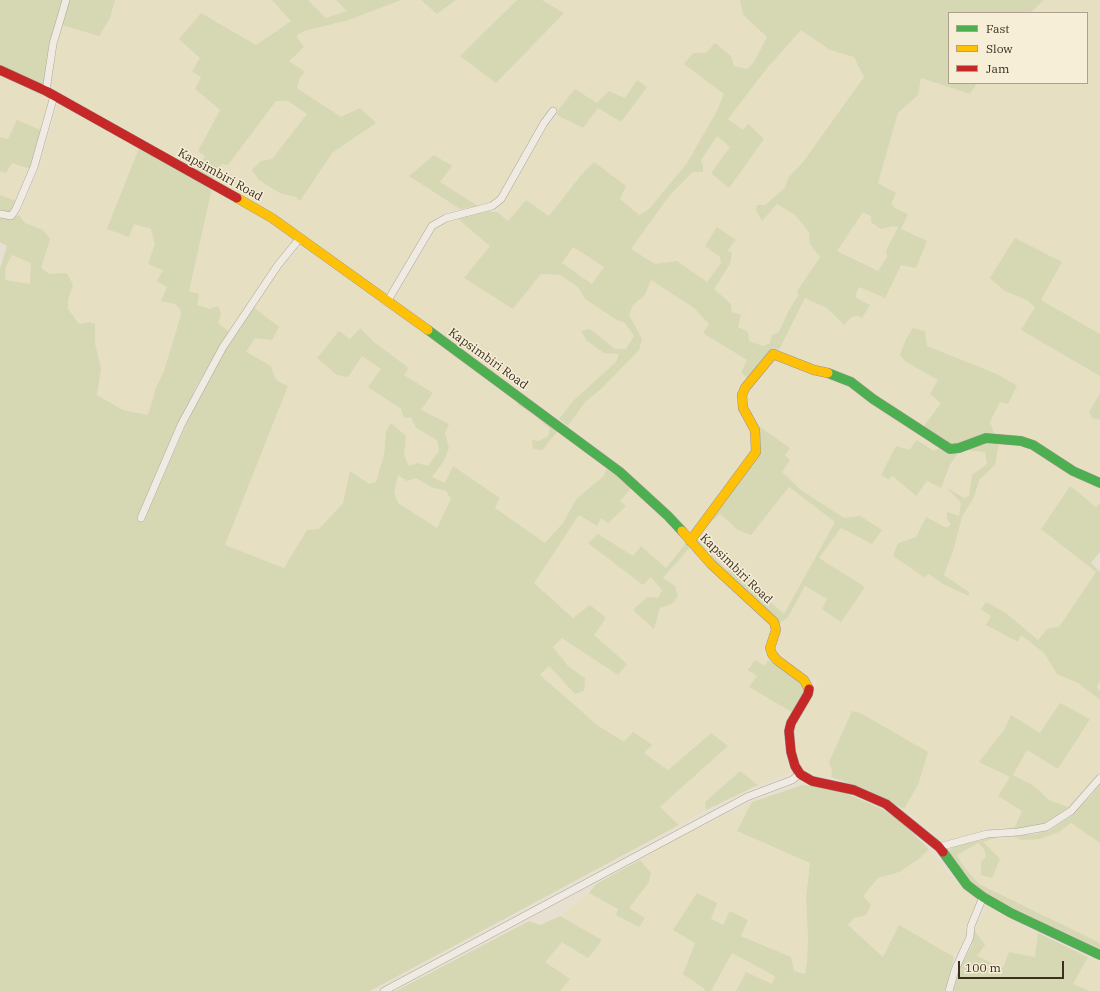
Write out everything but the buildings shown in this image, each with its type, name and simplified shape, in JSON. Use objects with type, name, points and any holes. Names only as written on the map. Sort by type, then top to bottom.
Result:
[{"type":"street","points":[[46,91],[54,44],[66,0]]},
{"type":"street","name":"Kapsimbiri Road","points":[[0,70],[46,91],[272,218],[387,302],[460,352],[620,472],[668,516],[711,564],[774,622],[776,630],[770,648],[772,654],[777,660],[807,683],[809,687],[808,694],[791,723],[789,732],[791,752],[795,766],[800,774]]},
{"type":"street","points":[[0,214],[11,216],[16,208],[34,167],[54,96]]},
{"type":"street","points":[[387,302],[432,226],[446,218],[492,206],[501,199],[544,123],[553,111]]},
{"type":"street","points":[[141,518],[181,425],[223,347],[278,264],[300,238]]},
{"type":"street","points":[[690,541],[756,452],[755,430],[743,408],[742,395],[745,388],[773,354],[814,370],[834,374],[851,382],[873,399],[950,449],[958,448],[986,438],[1021,441],[1033,445],[1073,471],[1100,483]]},
{"type":"street","points":[[384,991],[747,797],[792,780],[800,774],[812,781],[854,790],[886,804],[939,847],[967,884],[983,897],[1011,913],[1100,955]]},
{"type":"street","points":[[939,847],[987,834],[1018,832],[1046,827],[1071,811],[1100,778]]},
{"type":"street","points":[[949,991],[954,970],[970,937],[971,926],[983,897]]},
{"type":"shaded area","points":[[115,0],[272,0],[291,21],[256,45],[201,13],[180,38],[200,58],[201,77],[195,89],[220,110],[198,151],[205,156],[197,170],[55,92],[50,83],[62,25],[99,36],[110,18]]},
{"type":"shaded area","points":[[308,0],[336,0],[347,11],[326,18]]},
{"type":"shaded area","points":[[401,0],[421,0],[438,14],[456,0],[517,0],[460,56],[564,13],[542,0],[740,0],[743,15],[767,37],[754,62],[747,69],[734,66],[706,53],[684,64],[724,94],[717,111],[687,163],[648,210],[639,215],[620,199],[582,174],[549,216],[526,200],[508,221],[497,212],[544,132],[557,115],[583,128],[598,108],[621,122],[637,81],[625,98],[597,103],[575,89],[558,110],[550,108],[506,185],[497,198],[489,203],[478,206],[440,182],[409,176],[460,209],[449,211],[437,217],[428,226],[386,295],[272,212],[213,180],[221,164],[228,164],[276,100],[288,101],[307,114],[272,159],[261,161],[280,193],[296,197],[301,200],[332,153],[376,123],[341,118],[297,88],[300,77],[289,61],[296,36],[304,31],[349,20]]},
{"type":"shaded area","points":[[1044,0],[1100,0],[1100,334],[1041,300],[1062,262],[1015,238],[1005,291],[1027,300],[1035,307],[1021,330],[1100,376],[1100,393],[1089,412],[1092,418],[1100,420],[1100,480],[1010,438],[994,433],[990,422],[1000,402],[1008,403],[997,374],[927,346],[906,362],[938,380],[941,403],[924,426],[779,350],[805,298],[827,308],[844,325],[870,305],[855,297],[859,287],[885,298],[901,229],[908,214],[895,208],[891,204],[896,193],[878,183],[898,113],[918,95],[921,78],[970,94],[976,84],[1088,84],[1088,12],[1031,12]]},
{"type":"shaded area","points":[[801,30],[830,50],[854,56],[864,77],[803,162],[788,178],[785,188],[774,199],[764,205],[757,205],[756,210],[762,221],[777,204],[795,215],[809,232],[810,244],[820,257],[797,291],[798,296],[789,310],[779,333],[770,343],[762,346],[749,341],[738,327],[731,304],[714,289],[730,264],[726,251],[735,240],[717,227],[721,263],[707,283],[677,261],[655,264],[631,249],[669,196],[693,172],[703,165],[701,160],[717,136],[731,147],[711,173],[729,187],[748,124],[743,130],[728,119],[768,67]]},
{"type":"shaded area","points":[[0,74],[49,96],[51,100],[41,130],[8,139],[0,137]]},
{"type":"shaded area","points":[[58,102],[139,148],[134,161],[134,224],[151,229],[155,244],[148,264],[163,270],[167,287],[175,304],[180,309],[181,315],[164,371],[156,388],[148,415],[123,410],[97,395],[101,369],[95,343],[95,324],[89,322],[79,324],[68,309],[68,300],[73,285],[41,268],[43,230],[25,223],[19,215],[39,168]]},
{"type":"shaded area","points":[[11,163],[30,169],[16,201],[0,195],[0,171],[6,173]]},
{"type":"shaded area","points":[[212,188],[262,216],[294,239],[275,262],[229,332],[218,323],[210,309],[197,305],[189,291]]},
{"type":"shaded area","points":[[863,212],[898,227],[886,251],[887,257],[878,271],[836,251]]},
{"type":"shaded area","points":[[457,218],[490,246],[465,278],[513,309],[541,274],[560,275],[578,287],[585,299],[624,322],[634,336],[626,349],[615,349],[590,329],[582,331],[587,341],[619,354],[616,362],[574,400],[559,419],[392,300],[429,241],[433,230],[440,225]]},
{"type":"shaded area","points":[[301,246],[516,398],[518,405],[533,414],[550,429],[548,436],[539,441],[533,449],[558,431],[606,469],[604,476],[577,498],[563,523],[545,543],[495,508],[500,498],[453,466],[445,483],[432,477],[444,461],[449,448],[445,433],[421,410],[433,393],[404,375],[409,367],[374,342],[360,328],[350,339],[337,375],[348,377],[362,356],[381,369],[369,388],[411,417],[416,428],[437,440],[439,451],[428,467],[417,463],[409,466],[404,455],[406,436],[386,432],[384,455],[376,482],[369,484],[350,471],[343,503],[319,529],[307,530],[284,568],[225,545],[288,386],[276,380],[271,366],[246,352],[255,338],[253,307],[279,269]]},
{"type":"shaded area","points":[[573,246],[604,268],[593,284],[562,263]]},
{"type":"shaded area","points":[[12,255],[32,263],[30,284],[5,280],[6,266]]},
{"type":"shaded area","points":[[651,280],[694,308],[709,324],[704,333],[747,360],[748,378],[739,387],[736,400],[740,415],[750,429],[753,440],[751,451],[688,532],[631,474],[568,426],[585,402],[602,388],[642,339],[629,315],[633,305],[645,295]]},
{"type":"shaded area","points":[[774,357],[849,384],[940,448],[934,451],[917,440],[909,450],[896,447],[882,475],[893,475],[916,496],[927,481],[941,488],[958,453],[966,450],[985,452],[987,464],[972,475],[969,496],[964,498],[949,489],[961,503],[959,516],[947,512],[952,524],[947,528],[926,517],[916,537],[898,543],[929,574],[943,584],[969,592],[944,576],[954,548],[962,517],[973,499],[980,479],[995,465],[999,443],[1028,447],[1095,483],[1100,488],[1100,503],[1096,507],[1069,487],[1041,529],[1096,572],[1059,627],[1048,628],[1038,640],[1006,613],[991,616],[986,625],[1018,642],[1021,635],[1044,653],[1057,674],[1078,683],[1100,700],[1100,772],[1070,808],[1049,800],[1034,786],[1013,775],[1027,750],[1059,769],[1089,719],[1040,733],[1010,715],[1004,730],[979,762],[1010,777],[998,796],[1022,811],[1014,829],[1001,828],[941,841],[904,809],[918,785],[862,714],[852,711],[829,762],[832,770],[831,777],[814,776],[806,773],[800,766],[793,741],[793,728],[818,682],[780,658],[775,652],[782,630],[779,624],[788,616],[805,586],[827,599],[865,587],[819,558],[841,528],[872,544],[860,516],[844,518],[801,490],[781,472],[790,460],[757,425],[747,409],[745,399],[748,389]]},
{"type":"shaded area","points":[[398,474],[416,478],[431,487],[446,491],[451,499],[437,528],[398,503],[394,493]]},
{"type":"shaded area","points":[[789,487],[835,522],[784,614],[734,570],[727,570],[696,538],[698,533],[720,514],[738,530],[751,535]]},
{"type":"shaded area","points":[[631,488],[658,513],[686,543],[666,568],[641,546],[633,556],[598,535],[644,585],[651,577],[662,590],[658,598],[654,628],[660,608],[672,604],[675,586],[663,578],[690,547],[703,564],[769,623],[772,628],[763,649],[763,655],[768,660],[765,666],[755,660],[757,676],[792,712],[783,731],[782,740],[790,773],[758,785],[740,771],[705,802],[706,810],[679,825],[660,808],[728,746],[710,733],[668,770],[644,753],[633,732],[624,742],[596,725],[540,675],[549,666],[575,694],[585,677],[568,666],[553,647],[562,638],[618,675],[627,664],[593,635],[605,618],[574,618],[534,583],[579,515],[597,526],[601,518],[626,507],[619,501]]},
{"type":"shaded area","points":[[752,802],[737,831],[810,863],[806,897],[808,937],[805,974],[794,971],[790,957],[741,935],[748,920],[723,925],[710,919],[696,943],[704,991],[560,991],[569,979],[544,962],[562,942],[602,940],[560,916],[589,893],[619,910],[616,915],[628,908],[649,882],[651,873],[640,860],[677,838]]},
{"type":"shaded area","points":[[1071,823],[1100,843],[1100,943],[979,884],[964,867],[957,855],[978,842],[984,849],[992,878],[983,842],[1004,835],[1013,836],[1021,840],[1059,832]]},
{"type":"shaded area","points":[[929,849],[950,875],[978,900],[966,927],[966,937],[954,957],[899,925],[883,957],[848,925],[854,918],[862,896],[879,878],[899,872],[920,858]]},
{"type":"shaded area","points":[[987,905],[1038,933],[1035,957],[1009,952],[1004,968],[977,956],[985,945],[974,930]]},
{"type":"shaded area","points":[[732,953],[775,975],[772,984],[746,972],[736,991],[711,991]]},
{"type":"shaded area","points":[[1088,957],[1100,963],[1100,991],[1090,991],[1073,984]]},
{"type":"green space","points":[[0,0],[63,0],[52,36],[43,84],[0,66]]},
{"type":"green space","points":[[69,0],[115,0],[110,18],[99,36],[62,25]]},
{"type":"green space","points":[[272,0],[308,0],[326,18],[347,11],[336,0],[401,0],[349,20],[304,31],[296,36],[304,47],[289,61],[305,72],[300,77],[297,88],[341,117],[360,108],[376,123],[332,153],[300,201],[296,197],[280,193],[259,180],[252,170],[261,161],[272,159],[307,114],[288,101],[276,101],[228,165],[221,164],[213,180],[197,170],[205,156],[198,151],[220,110],[195,89],[201,77],[192,71],[200,58],[179,39],[201,13],[256,45],[291,21]]},
{"type":"green space","points":[[421,0],[456,0],[437,14]]},
{"type":"green space","points":[[517,0],[542,0],[564,13],[496,83],[460,56]]},
{"type":"green space","points":[[740,0],[1044,0],[1031,12],[948,12],[948,84],[976,84],[970,94],[921,78],[918,95],[898,113],[878,183],[896,193],[891,204],[895,208],[908,214],[901,229],[927,241],[916,268],[901,265],[885,298],[859,287],[855,297],[870,305],[862,318],[858,316],[852,317],[844,325],[827,308],[805,298],[779,350],[771,350],[748,378],[741,373],[747,360],[703,333],[709,324],[694,308],[651,280],[645,295],[633,305],[629,315],[642,339],[639,350],[602,388],[585,402],[568,426],[559,419],[574,400],[616,362],[619,354],[604,353],[587,341],[581,331],[590,329],[615,349],[626,349],[634,336],[624,322],[619,321],[585,299],[578,287],[560,275],[541,274],[513,309],[464,278],[490,246],[457,218],[487,211],[497,212],[508,221],[526,200],[549,216],[582,174],[594,162],[626,186],[620,199],[639,215],[648,210],[687,163],[717,111],[724,94],[684,64],[693,53],[706,53],[715,43],[731,56],[734,66],[747,69],[754,62],[767,37],[743,15]],"holes":[[[801,30],[830,50],[854,57],[864,77],[803,162],[788,178],[785,188],[765,205],[757,205],[756,210],[762,221],[777,204],[795,215],[809,232],[810,244],[820,257],[797,291],[798,296],[789,310],[779,332],[772,335],[770,343],[763,346],[749,341],[748,332],[738,327],[741,315],[732,312],[731,304],[714,289],[730,264],[732,252],[727,251],[736,240],[717,227],[705,246],[720,257],[721,263],[707,282],[677,261],[655,264],[631,249],[669,196],[693,172],[703,172],[701,160],[717,136],[730,147],[711,173],[729,188],[764,139],[748,124],[743,130],[728,119],[768,67]],[[863,212],[871,216],[871,222],[881,229],[893,226],[898,227],[886,251],[887,257],[878,271],[837,251]],[[573,247],[604,267],[592,284],[562,263]]]},
{"type":"green space","points":[[637,80],[647,87],[621,122],[598,108],[583,128],[557,115],[558,110],[575,89],[597,103],[609,91],[625,98]]},
{"type":"green space","points":[[17,120],[41,130],[30,169],[12,163],[6,173],[0,171],[0,137],[8,139]]},
{"type":"green space","points":[[139,148],[212,188],[189,291],[199,294],[197,305],[210,309],[218,306],[221,314],[218,323],[229,332],[196,387],[137,519],[143,521],[198,398],[234,334],[253,307],[279,327],[272,340],[255,338],[246,352],[271,366],[276,380],[288,386],[225,545],[284,568],[307,530],[319,529],[343,503],[350,471],[369,484],[376,482],[384,455],[386,432],[391,423],[406,436],[404,455],[409,466],[417,463],[428,466],[439,451],[437,440],[416,428],[411,417],[404,418],[401,409],[368,387],[381,369],[362,356],[348,377],[337,375],[317,358],[339,331],[350,339],[360,328],[374,342],[409,368],[404,375],[433,393],[421,410],[449,424],[445,433],[449,448],[444,461],[432,477],[445,483],[453,466],[500,498],[495,508],[545,543],[563,523],[577,498],[604,476],[606,469],[620,477],[631,488],[620,501],[626,506],[608,523],[601,518],[597,526],[579,515],[534,583],[573,618],[590,605],[606,618],[594,635],[627,664],[618,675],[562,638],[553,647],[568,666],[585,678],[584,691],[575,694],[549,666],[540,675],[597,725],[624,742],[633,732],[652,745],[644,753],[668,770],[711,733],[728,746],[660,807],[679,825],[370,991],[0,991],[0,269],[7,246],[0,242],[0,218],[11,218],[19,215],[25,223],[43,230],[50,239],[41,268],[50,274],[67,273],[73,285],[68,300],[68,309],[79,324],[89,322],[95,324],[95,343],[101,369],[97,395],[123,410],[148,415],[156,388],[164,371],[181,315],[180,309],[175,304],[161,301],[167,287],[157,281],[163,270],[148,264],[155,244],[151,229],[134,224],[129,237],[107,229]],"holes":[[[12,255],[31,263],[30,284],[5,280],[6,266]],[[398,475],[407,481],[416,478],[431,487],[446,491],[451,499],[437,528],[398,503],[394,493]]]},
{"type":"green space","points":[[434,155],[452,166],[440,182],[478,206],[460,209],[409,176]]},
{"type":"green space","points":[[0,195],[16,201],[12,211],[9,213],[0,211]]},
{"type":"green space","points":[[1015,238],[1062,262],[1041,300],[1100,334],[1100,376],[1021,330],[1035,307],[1027,300],[1005,291],[990,278]]},
{"type":"green space","points":[[913,328],[925,331],[927,346],[997,374],[1017,386],[1008,404],[1000,402],[990,422],[994,433],[985,434],[953,446],[924,426],[941,403],[930,394],[938,380],[906,362],[900,355],[906,339]]},
{"type":"green space","points":[[1100,393],[1100,420],[1092,418],[1089,412]]},
{"type":"green space","points":[[516,398],[558,431],[542,450],[533,449],[532,440],[539,441],[548,436],[550,429],[533,414],[518,405]]},
{"type":"green space","points":[[757,425],[790,448],[785,455],[790,460],[782,472],[801,490],[844,518],[860,516],[882,530],[872,544],[841,528],[819,558],[865,587],[841,622],[822,609],[827,599],[805,586],[788,617],[779,624],[694,540],[696,538],[727,570],[734,570],[784,614],[835,522],[789,487],[751,535],[738,530],[720,514],[698,533],[758,453],[761,442]]},
{"type":"green space","points":[[917,440],[934,451],[940,448],[958,453],[950,465],[941,488],[927,481],[916,496],[893,476],[888,479],[881,475],[896,446],[909,450]]},
{"type":"green space","points":[[988,440],[999,443],[995,465],[980,479],[973,499],[962,517],[954,548],[944,575],[969,592],[969,596],[943,584],[929,574],[924,577],[893,556],[898,543],[916,537],[926,517],[947,528],[951,524],[947,519],[947,512],[959,516],[961,503],[947,488],[964,498],[969,496],[972,475],[987,464],[985,452],[966,450]]},
{"type":"green space","points":[[1070,486],[1096,507],[1100,503],[1100,552],[1091,563],[1100,572],[1100,682],[1097,687],[1100,691],[1100,700],[1078,683],[1057,674],[1044,653],[1021,635],[1018,642],[986,625],[991,616],[981,609],[986,602],[1006,613],[1038,640],[1048,628],[1059,627],[1096,572],[1041,529]]},
{"type":"green space","points":[[598,534],[633,556],[641,546],[666,568],[686,543],[690,547],[663,578],[675,586],[678,596],[672,604],[660,608],[654,629],[633,610],[647,597],[658,598],[662,590],[651,577],[643,585],[588,543]]},
{"type":"green space","points":[[755,660],[765,666],[768,660],[804,684],[805,691],[792,712],[749,687],[757,676],[748,670]]},
{"type":"green space","points":[[1060,703],[1090,719],[1058,769],[1027,750],[1013,775],[1034,786],[1049,800],[1070,808],[1047,824],[1029,828],[1014,829],[1022,811],[998,796],[1010,777],[979,762],[1004,730],[1011,715],[1040,733]]},
{"type":"green space","points":[[852,711],[862,714],[928,752],[918,785],[904,809],[868,790],[831,777],[832,770],[829,762]]},
{"type":"green space","points":[[740,771],[758,785],[706,810],[705,802]]},
{"type":"green space","points":[[1100,783],[1100,843],[1071,823],[1059,832],[1039,839],[1021,840],[1013,836],[1036,834],[1050,830],[1069,817],[1091,796]]},
{"type":"green space","points":[[802,785],[824,787],[843,792],[880,808],[899,820],[929,849],[920,858],[899,872],[878,878],[863,896],[871,905],[866,915],[854,918],[848,925],[883,957],[899,925],[954,957],[946,991],[736,991],[746,972],[772,984],[775,976],[732,953],[711,991],[704,991],[705,989],[683,974],[695,943],[673,930],[697,893],[717,903],[711,919],[723,925],[730,911],[748,920],[741,936],[791,957],[794,971],[805,974],[808,937],[806,897],[810,863],[737,831],[752,802]]},
{"type":"green space","points":[[1004,835],[983,842],[1000,859],[992,878],[981,875],[981,862],[986,857],[984,849],[978,843],[957,855],[964,867],[979,884],[1100,943],[1100,950],[984,894],[961,874],[951,859],[949,850],[959,844],[987,836]]},
{"type":"green space","points":[[640,860],[651,873],[649,882],[629,908],[645,918],[639,927],[616,915],[618,909],[589,893],[596,884]]},
{"type":"green space","points":[[560,916],[602,940],[588,958],[562,942],[545,962],[570,979],[560,991],[396,991],[529,921],[540,925]]},
{"type":"green space","points":[[974,930],[985,945],[977,956],[1003,968],[1009,952],[1035,957],[1038,933],[1088,957],[1073,984],[1090,991],[953,991],[961,966],[972,945]]},
{"type":"traffic: fast","points":[[428,330],[620,472],[668,516],[682,531]]},
{"type":"traffic: fast","points":[[828,373],[851,382],[873,399],[950,449],[959,448],[986,438],[1021,441],[1033,445],[1073,471],[1100,483]]},
{"type":"traffic: fast","points":[[943,852],[967,885],[983,897],[1011,913],[1100,955]]},
{"type":"traffic: slow","points":[[237,198],[272,218],[428,330]]},
{"type":"traffic: slow","points":[[690,541],[756,452],[755,430],[743,408],[742,395],[745,388],[773,354],[814,370],[828,373]]},
{"type":"traffic: slow","points":[[682,531],[711,564],[774,622],[776,630],[770,648],[772,654],[777,660],[804,680],[809,689]]},
{"type":"traffic: jam","points":[[0,70],[46,91],[237,198]]},
{"type":"traffic: jam","points":[[809,689],[808,694],[791,723],[789,731],[791,752],[795,766],[800,774],[812,781],[854,790],[886,804],[939,847],[943,852]]}]
